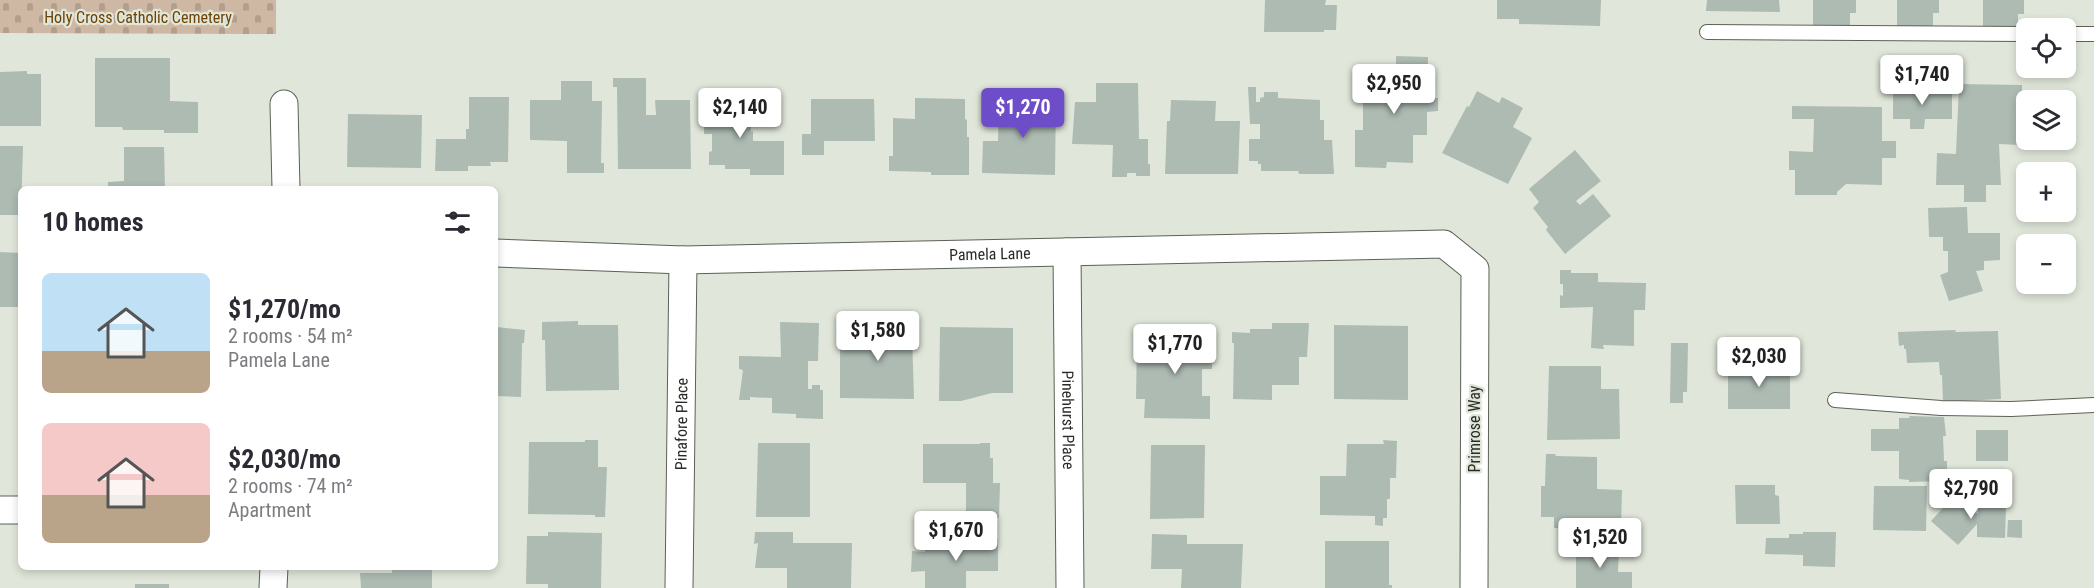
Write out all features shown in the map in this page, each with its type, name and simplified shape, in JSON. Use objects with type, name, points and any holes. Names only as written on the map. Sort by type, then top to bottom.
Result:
[{"type":"street","points":[[284,104],[286,186]]},
{"type":"street","name":"Pamela Lane","points":[[498,253],[683,260],[1444,244],[1475,270]]},
{"type":"street","name":"Pinehurst Place","points":[[1067,252],[1070,588]]},
{"type":"street","name":"Pinafore Place","points":[[680,588],[683,260]]},
{"type":"street","name":"Primrose Way","points":[[1474,588],[1475,270]]},
{"type":"street","points":[[0,510],[18,510]]},
{"type":"street","points":[[273,588],[274,570]]},
{"type":"lane","points":[[1707,32],[2016,34]]},
{"type":"lane","points":[[2076,34],[2094,34]]},
{"type":"lane","points":[[1835,400],[1941,408],[2012,409],[2094,405]]},
{"type":"green space","name":"Holy Cross Catholic Cemetery","points":[[0,0],[276,0],[276,34],[0,33]]},
{"type":"building","points":[[1265,0],[1326,0],[1325,5],[1337,5],[1336,30],[1264,32]]},
{"type":"building","points":[[1497,0],[1601,0],[1600,26],[1519,24],[1519,19],[1497,19]]},
{"type":"building","points":[[1707,0],[1779,0],[1780,12],[1706,11]]},
{"type":"building","points":[[1813,0],[1856,0],[1856,13],[1850,13],[1850,29],[1813,30]]},
{"type":"building","points":[[1897,0],[1939,0],[1939,13],[1933,13],[1933,30],[1897,30]]},
{"type":"building","points":[[1983,0],[2024,0],[2024,14],[2018,14],[2016,18],[2016,30],[1983,30]]},
{"type":"building","points":[[1396,56],[1428,57],[1427,97],[1438,98],[1438,111],[1427,112],[1427,135],[1413,135],[1413,163],[1387,162],[1386,168],[1355,167],[1355,130],[1363,130],[1363,79],[1396,79]]},
{"type":"building","points":[[95,58],[170,58],[170,101],[198,102],[198,133],[164,133],[164,130],[95,127]]},
{"type":"building","points":[[27,71],[27,74],[41,74],[41,126],[0,126],[0,72]]},
{"type":"building","points":[[613,78],[646,78],[646,115],[656,115],[655,100],[690,100],[691,169],[618,169],[617,87],[613,87]]},
{"type":"building","points":[[561,81],[592,81],[592,101],[602,101],[601,163],[604,163],[604,173],[567,173],[567,141],[530,140],[530,100],[561,100]]},
{"type":"building","points":[[1096,83],[1138,83],[1139,139],[1148,139],[1150,176],[1136,176],[1136,173],[1127,173],[1127,177],[1112,177],[1113,145],[1072,144],[1075,102],[1096,102]]},
{"type":"building","points":[[1959,84],[2022,85],[2022,90],[2016,90],[2016,145],[1999,144],[2001,185],[1986,185],[1986,202],[1964,202],[1964,185],[1936,185],[1937,153],[1956,154]]},
{"type":"building","points":[[1248,87],[1256,87],[1256,102],[1260,102],[1260,98],[1264,97],[1264,92],[1278,92],[1278,98],[1320,100],[1320,120],[1324,120],[1324,140],[1332,140],[1334,174],[1261,171],[1261,164],[1258,164],[1258,161],[1249,161],[1249,139],[1260,139],[1260,124],[1250,124]]},
{"type":"building","points":[[1893,89],[1952,90],[1952,119],[1925,119],[1924,129],[1910,129],[1910,119],[1893,119]]},
{"type":"building","points":[[1477,91],[1499,103],[1502,97],[1523,108],[1513,127],[1532,138],[1508,184],[1442,153]]},
{"type":"building","points":[[469,97],[509,97],[508,162],[490,162],[491,166],[468,166],[468,171],[435,171],[436,139],[466,139],[466,129],[469,129]]},
{"type":"building","points":[[712,98],[751,98],[753,141],[784,141],[784,175],[750,175],[750,169],[725,169],[725,165],[709,165],[712,134],[704,134],[704,100],[712,100]]},
{"type":"building","points":[[915,98],[965,99],[965,119],[967,120],[967,137],[969,137],[969,175],[931,175],[931,172],[889,171],[889,156],[893,156],[893,118],[915,119]]},
{"type":"building","points":[[811,99],[874,99],[875,141],[824,141],[824,155],[802,155],[802,134],[811,134]]},
{"type":"building","points":[[1017,99],[1056,99],[1055,175],[982,173],[983,141],[998,141],[999,101],[1017,101]]},
{"type":"building","points":[[1171,100],[1216,101],[1215,121],[1240,121],[1238,174],[1165,174],[1167,121],[1170,121]]},
{"type":"building","points":[[1792,106],[1882,107],[1882,141],[1896,141],[1896,158],[1882,158],[1882,185],[1846,184],[1837,192],[1837,195],[1795,195],[1795,170],[1789,170],[1789,151],[1813,152],[1814,119],[1792,119]]},
{"type":"building","points":[[348,114],[422,115],[421,168],[347,167]]},
{"type":"building","points":[[0,146],[23,146],[22,186],[18,186],[18,215],[0,215]]},
{"type":"building","points":[[124,147],[164,147],[165,186],[108,186],[108,182],[124,181]]},
{"type":"building","points":[[1575,150],[1601,181],[1576,201],[1580,205],[1593,194],[1611,216],[1565,254],[1546,230],[1548,227],[1533,208],[1539,202],[1529,189]]},
{"type":"building","points":[[1967,207],[1968,233],[2000,233],[2000,260],[1984,261],[1984,270],[1976,271],[1983,291],[1949,301],[1940,275],[1948,272],[1948,251],[1943,251],[1943,237],[1929,237],[1928,208]]},
{"type":"building","points":[[0,252],[18,253],[18,307],[0,307]]},
{"type":"building","points":[[1560,270],[1571,270],[1571,273],[1598,273],[1598,282],[1646,283],[1645,310],[1634,310],[1634,346],[1603,345],[1604,349],[1591,348],[1593,307],[1560,308],[1563,284],[1560,284]]},
{"type":"building","points":[[914,320],[912,334],[914,399],[840,398],[840,342],[837,342],[837,331],[856,332],[856,329],[867,328],[867,331],[878,331],[878,321]]},
{"type":"building","points":[[578,321],[578,325],[618,325],[619,390],[546,391],[545,340],[542,340],[542,322]]},
{"type":"building","points":[[780,322],[819,323],[818,361],[808,361],[808,389],[812,389],[812,385],[820,385],[820,390],[823,390],[823,419],[796,418],[796,414],[772,413],[772,398],[750,397],[750,400],[739,400],[743,370],[739,369],[739,356],[781,357]]},
{"type":"building","points":[[1272,323],[1309,323],[1307,357],[1299,357],[1299,385],[1272,385],[1272,400],[1233,399],[1234,343],[1232,343],[1232,332],[1250,333],[1250,329],[1272,329]]},
{"type":"building","points":[[1176,325],[1212,326],[1212,369],[1202,369],[1202,396],[1210,396],[1210,419],[1144,418],[1145,399],[1136,399],[1137,337],[1162,337],[1162,358],[1176,358]]},
{"type":"building","points":[[1334,325],[1408,326],[1408,400],[1334,399]]},
{"type":"building","points":[[498,327],[525,330],[524,343],[522,343],[521,397],[498,396]]},
{"type":"building","points":[[940,327],[1013,328],[1013,393],[992,393],[961,401],[939,401]]},
{"type":"building","points":[[1956,330],[1955,332],[1998,331],[2001,399],[1943,402],[1939,362],[1907,363],[1906,349],[1904,345],[1899,346],[1898,332]]},
{"type":"building","points":[[1671,343],[1688,343],[1687,392],[1683,392],[1683,403],[1670,403]]},
{"type":"building","points":[[1549,366],[1601,366],[1601,389],[1619,389],[1620,439],[1547,440]]},
{"type":"building","points":[[1790,367],[1790,409],[1728,409],[1728,368]]},
{"type":"building","points":[[1909,416],[1944,417],[1946,436],[1943,436],[1944,461],[1947,461],[1947,470],[1944,470],[1944,481],[1909,482],[1909,480],[1899,479],[1899,451],[1871,451],[1871,429],[1899,429],[1899,418],[1910,418]]},
{"type":"building","points":[[1976,430],[2008,430],[2008,461],[1976,461]]},
{"type":"building","points":[[585,440],[598,440],[598,467],[607,467],[605,517],[528,514],[529,442],[585,442]]},
{"type":"building","points":[[1383,440],[1397,441],[1396,478],[1390,478],[1390,499],[1387,499],[1387,518],[1383,518],[1383,526],[1375,525],[1375,516],[1320,515],[1320,476],[1346,476],[1347,444],[1384,444]]},
{"type":"building","points":[[758,443],[810,443],[810,517],[756,517]]},
{"type":"building","points":[[990,443],[990,458],[993,458],[993,483],[1000,483],[999,518],[966,516],[966,483],[923,483],[923,444]]},
{"type":"building","points":[[1151,445],[1205,445],[1204,518],[1150,519]]},
{"type":"building","points":[[1546,454],[1597,457],[1597,489],[1622,490],[1621,529],[1554,528],[1554,517],[1541,517],[1541,486],[1545,486]]},
{"type":"building","points":[[1735,485],[1775,485],[1775,495],[1779,496],[1780,524],[1736,524]]},
{"type":"building","points":[[1874,486],[1927,486],[1926,531],[1873,530]]},
{"type":"building","points":[[1956,494],[1978,514],[1978,504],[2006,505],[2005,538],[1977,537],[1977,524],[1958,545],[1931,521]]},
{"type":"building","points":[[2008,520],[2022,520],[2022,538],[2007,537]]},
{"type":"building","points":[[548,532],[602,533],[601,588],[548,588],[548,584],[526,584],[527,536],[548,536]]},
{"type":"building","points":[[755,532],[793,532],[793,543],[852,543],[851,588],[787,588],[787,568],[755,568],[758,543],[754,544]]},
{"type":"building","points":[[1803,532],[1836,532],[1835,567],[1803,566],[1803,555],[1765,554],[1766,538],[1789,538],[1789,534],[1803,534]]},
{"type":"building","points":[[1152,534],[1187,535],[1187,544],[1243,544],[1241,588],[1181,588],[1182,569],[1151,569]]},
{"type":"building","points":[[957,535],[963,536],[963,539],[998,539],[998,571],[966,571],[966,588],[925,588],[925,571],[911,572],[912,551],[925,552],[925,547],[948,547],[948,540],[957,539]]},
{"type":"building","points":[[1325,541],[1389,541],[1389,585],[1392,585],[1392,588],[1325,588]]},
{"type":"building","points":[[1576,547],[1619,548],[1618,572],[1632,572],[1632,588],[1576,588]]},
{"type":"building","points":[[392,570],[432,570],[432,588],[361,588],[360,573],[392,573]]},
{"type":"building","points":[[135,584],[169,584],[169,588],[135,588]]}]
